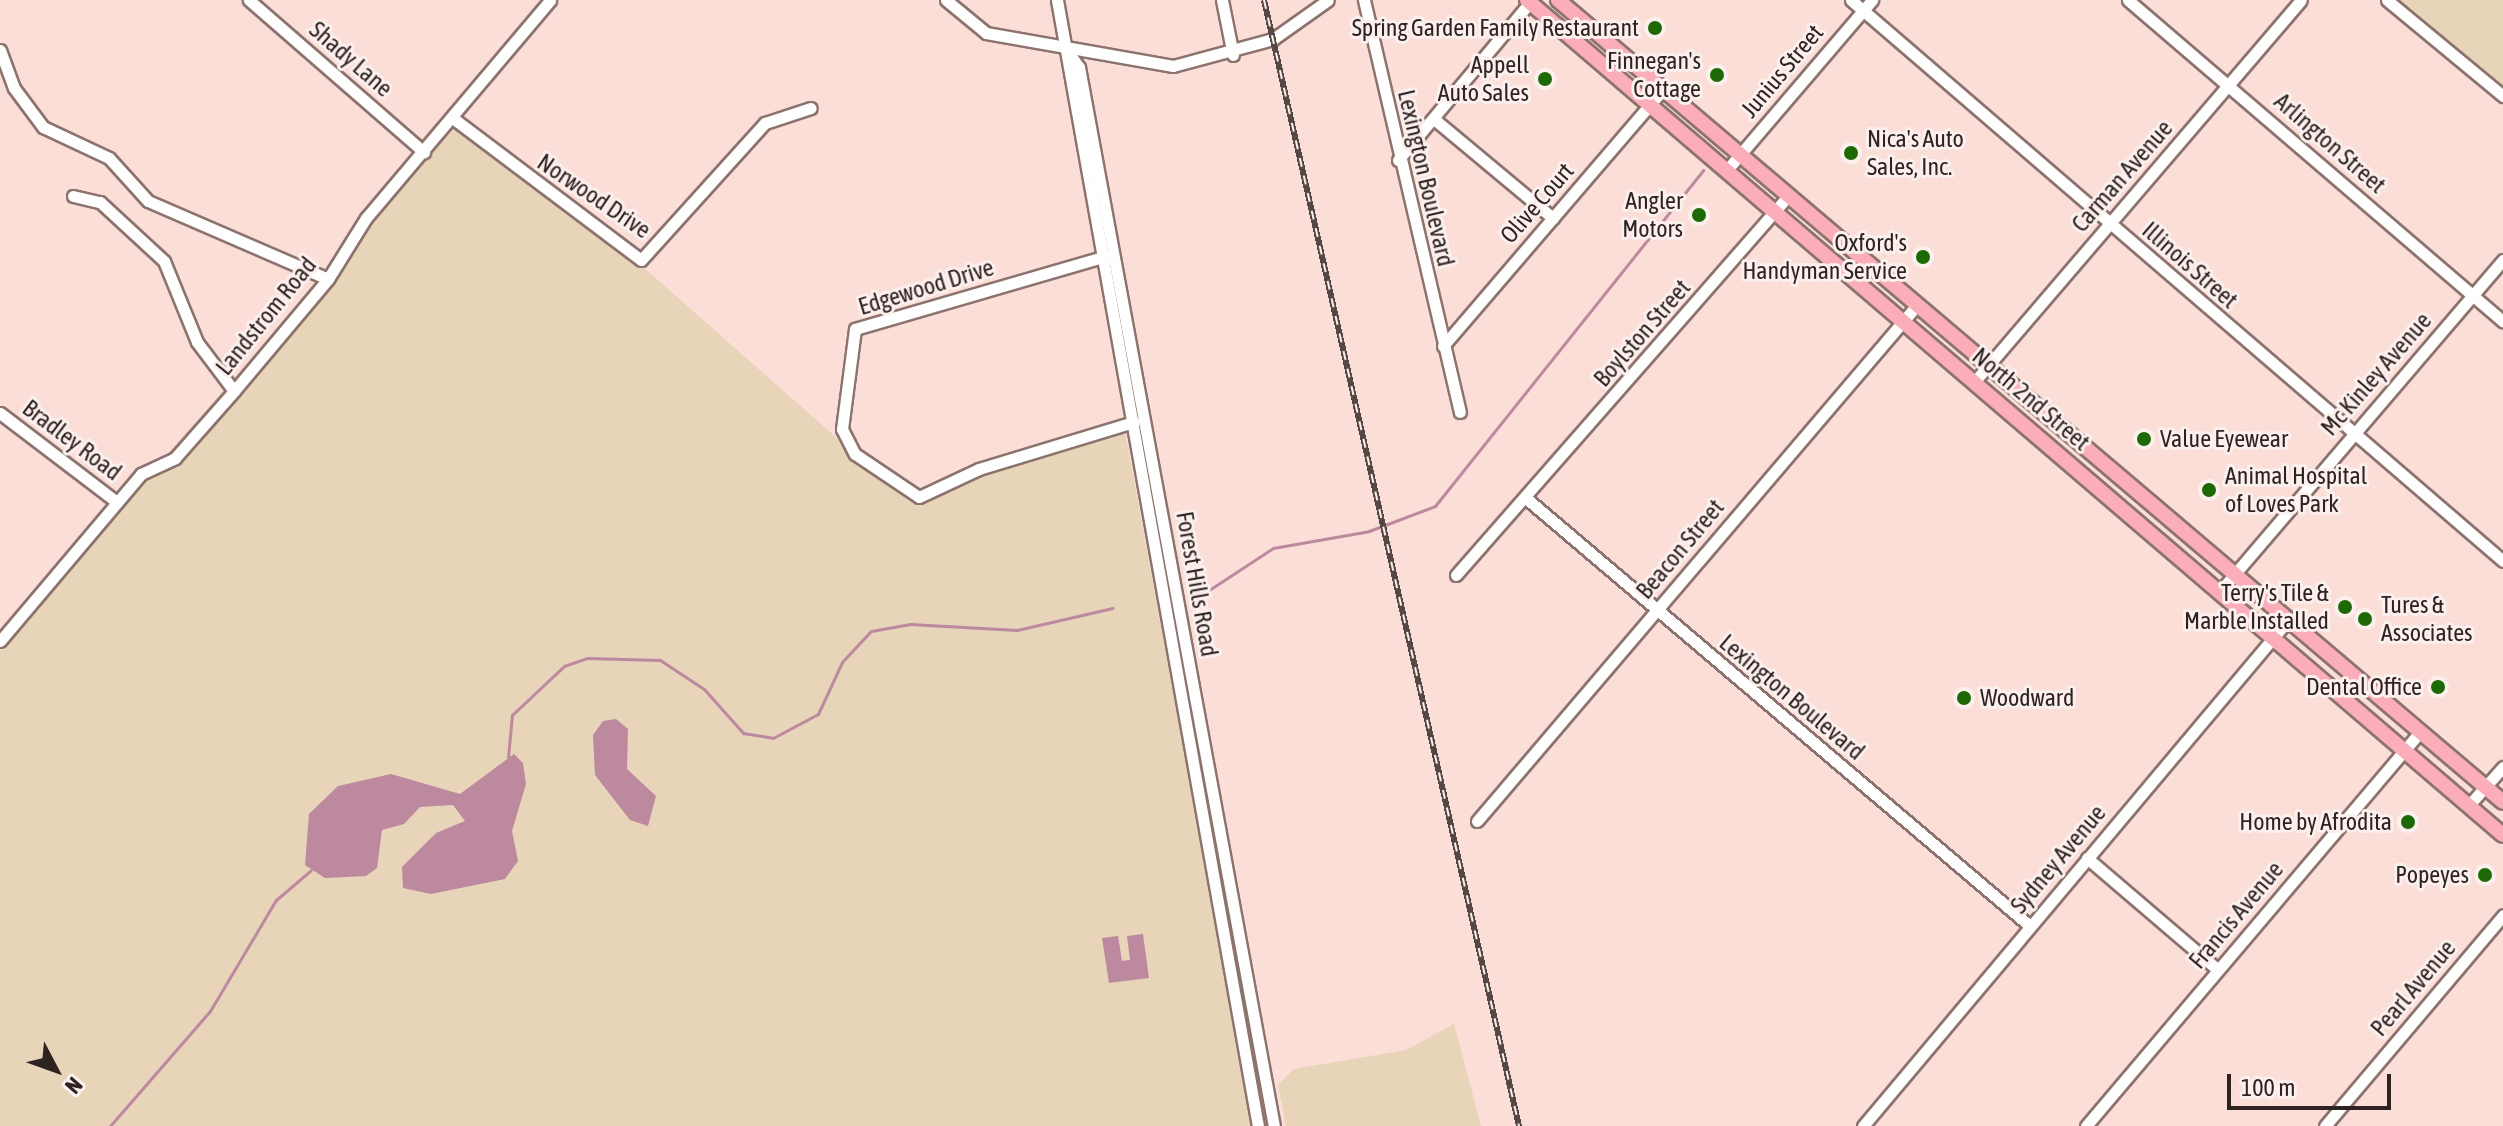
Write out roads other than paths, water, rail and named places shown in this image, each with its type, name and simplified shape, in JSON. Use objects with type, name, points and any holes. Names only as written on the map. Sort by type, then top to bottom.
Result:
[{"type":"main road","name":"North 2nd Street","points":[[1558,0],[2503,802]]},
{"type":"main road","name":"North 2nd Street","points":[[1530,1],[2275,636],[2503,835]]},
{"type":"street","name":"Shady Lane","points":[[249,0],[424,152]]},
{"type":"street","name":"Landstrom Road","points":[[0,641],[141,474],[175,458],[234,391],[328,279],[366,218],[454,119],[550,0]]},
{"type":"street","points":[[946,0],[986,33],[1068,52],[1173,66],[1233,55],[1281,35],[1328,0]]},
{"type":"street","name":"Forest Hills Road","points":[[1057,0],[1068,52],[1066,78],[1258,1126]]},
{"type":"street","points":[[1222,0],[1233,55]]},
{"type":"street","name":"Lexington Boulevard","points":[[1364,0],[1398,160],[1460,412]]},
{"type":"street","name":"Illinois Street","points":[[1851,0],[2503,561]]},
{"type":"street","name":"Junius Street","points":[[1726,171],[1872,0]]},
{"type":"street","name":"Arlington Street","points":[[2128,0],[2503,321]]},
{"type":"street","name":"Carman Avenue","points":[[1975,381],[2301,0]]},
{"type":"street","points":[[2387,0],[2503,96]]},
{"type":"street","points":[[1398,160],[1530,1]]},
{"type":"street","points":[[0,50],[14,88],[43,127],[109,158],[148,201],[328,279]]},
{"type":"street","name":"Forest Hills Road","points":[[1068,52],[1079,67],[1274,1126]]},
{"type":"street","name":"Olive Court","points":[[1443,346],[1664,88]]},
{"type":"street","name":"Norwood Drive","points":[[454,119],[641,260],[765,123],[811,108]]},
{"type":"street","points":[[1434,119],[1553,218]]},
{"type":"street","name":"Boylston Street","points":[[1456,575],[1527,499],[1789,195]]},
{"type":"street","points":[[73,196],[100,202],[164,261],[197,342],[234,391]]},
{"type":"street","name":"Edgewood Drive","points":[[1114,254],[855,329],[842,429],[855,454],[919,497],[979,469],[1144,418]]},
{"type":"street","name":"Mc Kinley Avenue","points":[[2221,590],[2503,260]]},
{"type":"street","name":"Beacon Street","points":[[1477,821],[1917,305]]},
{"type":"street","name":"Bradley Road","points":[[0,413],[117,502]]},
{"type":"street","name":"Lexington Boulevard","points":[[1527,499],[2030,926]]},
{"type":"street","name":"Sydney Avenue","points":[[1863,1126],[2288,620]]},
{"type":"street","name":"Francis Avenue","points":[[2086,1126],[2419,733]]},
{"type":"street","points":[[2469,805],[2503,767]]},
{"type":"street","points":[[2087,858],[2218,970]]},
{"type":"street","points":[[1220,916],[1234,913]]},
{"type":"street","name":"Pearl Avenue","points":[[2325,1126],[2503,915]]},
{"type":"street","points":[[1234,996],[1248,991]]},
{"type":"waterway","points":[[1206,592],[1273,548],[1369,531],[1435,506],[1703,170]]},
{"type":"waterway","points":[[508,757],[512,715],[564,666],[587,658],[660,660],[704,689],[743,733],[773,738],[818,714],[842,662],[871,631],[910,624],[1017,630],[1112,608]]},
{"type":"waterway","points":[[110,1126],[210,1011],[276,900],[311,870]]},
{"type":"railway","points":[[1264,0],[1519,1126]]},
{"type":"place","name":"Spring Garden Family Restaurant","points":[[1655,28]]},
{"type":"place","name":"Finnegan's Cottage","points":[[1717,75]]},
{"type":"place","name":"Appell Auto Sales","points":[[1545,79]]},
{"type":"place","name":"Nica's Auto Sales, Inc.","points":[[1851,153]]},
{"type":"place","name":"Angler Motors","points":[[1699,215]]},
{"type":"place","name":"Oxford's Handyman Service","points":[[1923,257]]},
{"type":"place","name":"Value Eyewear","points":[[2144,439]]},
{"type":"place","name":"Animal Hospital of Loves Park","points":[[2209,490]]},
{"type":"place","name":"Terry's Tile & Marble Installed","points":[[2345,607]]},
{"type":"place","name":"Tures & Associates","points":[[2365,619]]},
{"type":"place","name":"Dental Office","points":[[2438,687]]},
{"type":"place","name":"Woodward","points":[[1964,698]]},
{"type":"place","name":"Home by Afrodita","points":[[2408,822]]},
{"type":"place","name":"Popeyes","points":[[2485,875]]}]
